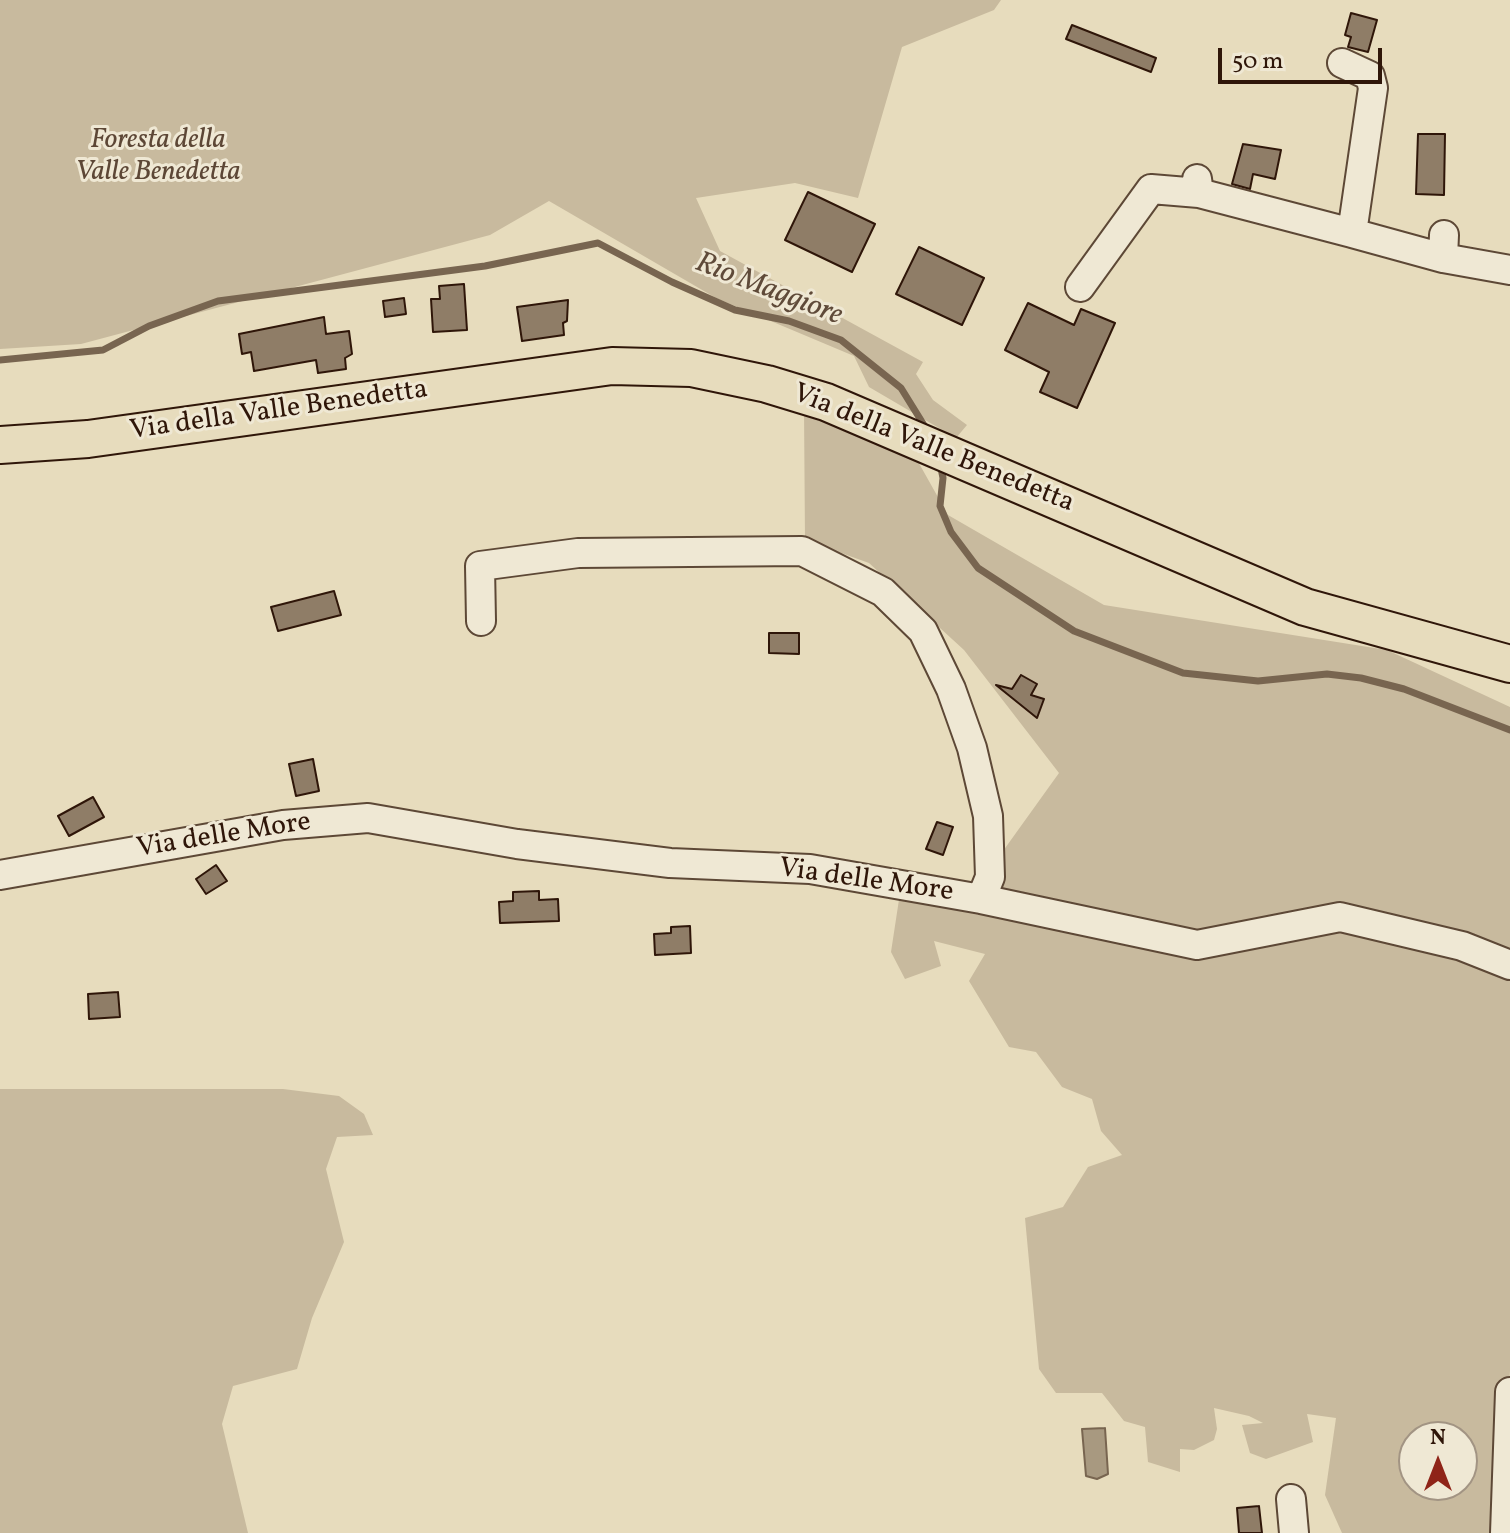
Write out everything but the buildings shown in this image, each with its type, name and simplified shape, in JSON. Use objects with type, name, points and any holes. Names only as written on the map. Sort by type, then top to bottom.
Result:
[{"type":"main road","name":"Via della Valle Benedetta","points":[[0,445],[88,439],[612,366],[691,368],[767,384],[826,402],[1305,607],[1510,664]]},
{"type":"street","points":[[1342,63],[1370,76],[1373,88],[1352,233]]},
{"type":"street","points":[[1080,287],[1151,189],[1198,186],[1352,233],[1444,246],[1510,270]]},
{"type":"street","name":"Via delle More","points":[[0,875],[283,825],[368,818],[517,844],[670,863],[810,869],[981,899],[990,877],[988,816],[972,748],[951,689],[923,631],[883,592],[802,551],[578,553],[480,566],[481,621]]},
{"type":"street","points":[[981,899],[1197,945],[1340,917],[1462,946],[1510,965]]},
{"type":"street","points":[[1505,1533],[1510,1392]]},
{"type":"street","points":[[1291,1499],[1294,1533]]},
{"type":"green space","name":"Foresta della Valle Benedetta","points":[[0,0],[1001,0],[994,10],[902,47],[858,198],[795,183],[696,198],[720,251],[923,362],[916,374],[933,400],[967,425],[956,438],[869,387],[854,356],[716,298],[549,201],[490,235],[81,344],[0,349]]},
{"type":"green space","points":[[804,409],[916,458],[948,515],[1104,605],[1387,650],[1510,707],[1510,1371],[1497,1533],[1342,1533],[1325,1495],[1336,1418],[1307,1414],[1313,1442],[1266,1459],[1250,1453],[1242,1425],[1263,1423],[1249,1416],[1214,1408],[1217,1429],[1214,1440],[1194,1450],[1180,1449],[1180,1472],[1148,1462],[1145,1427],[1124,1421],[1102,1393],[1056,1393],[1039,1369],[1025,1218],[1063,1207],[1088,1167],[1122,1155],[1101,1131],[1092,1099],[1062,1087],[1036,1052],[1009,1047],[969,981],[985,954],[934,941],[941,966],[905,979],[891,952],[900,893],[970,897],[1059,773],[964,650],[869,563],[805,540]]},
{"type":"green space","points":[[0,1089],[283,1089],[339,1096],[364,1114],[373,1135],[337,1137],[326,1169],[344,1242],[312,1318],[297,1369],[233,1386],[222,1424],[248,1533],[0,1533]]},
{"type":"shaded area","points":[[1105,1428],[1108,1474],[1097,1479],[1086,1476],[1082,1429]]},
{"type":"waterway","name":"Rio Maggiore","points":[[0,360],[103,350],[149,326],[218,301],[485,266],[598,243],[672,282],[735,310],[789,321],[841,340],[901,388],[927,430]]},
{"type":"waterway","name":"Rio Maggiore","points":[[940,463],[943,478],[940,506],[951,532],[978,568],[1074,631],[1183,673],[1258,681],[1327,674],[1361,678],[1404,689],[1510,730]]}]
